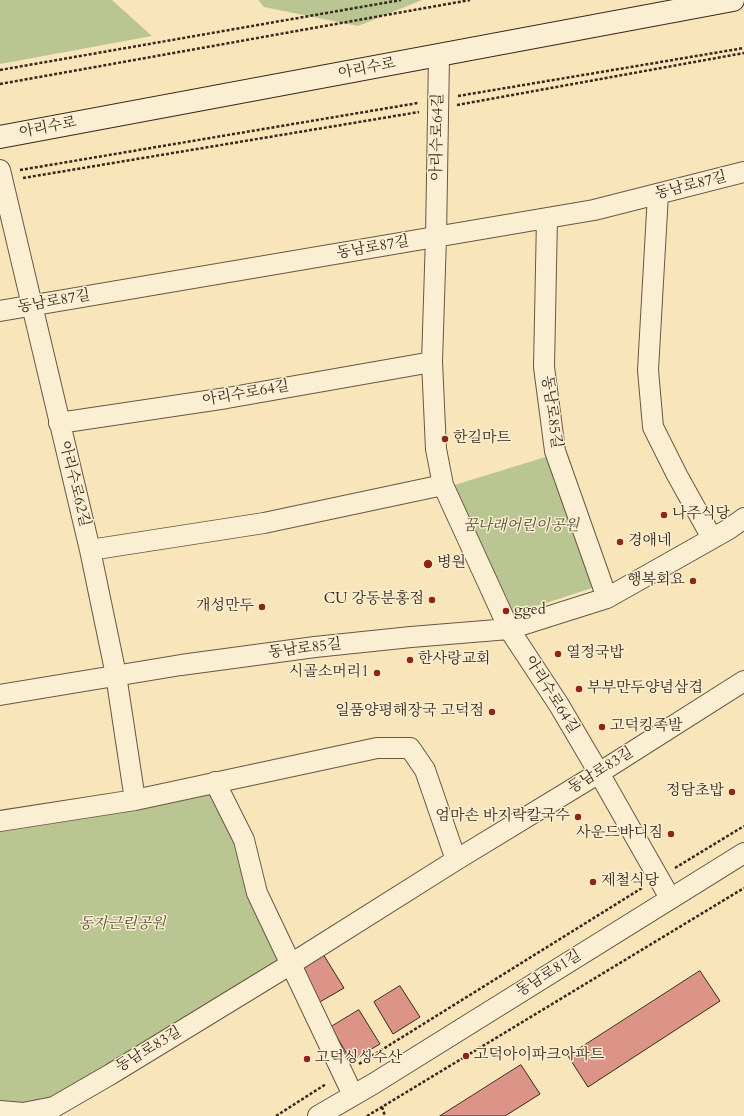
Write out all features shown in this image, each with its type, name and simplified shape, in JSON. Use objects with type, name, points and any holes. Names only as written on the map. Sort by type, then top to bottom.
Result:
[{"type":"main road","name":"아리수로","points":[[0,137],[733,0]]},
{"type":"street","name":"아리수로64길","points":[[439,56],[432,362],[436,449],[444,485],[509,629],[559,705],[670,898]]},
{"type":"street","name":"동남로87길","points":[[0,311],[594,210],[744,172]]},
{"type":"street","name":"아리수로62길","points":[[1,175],[90,550],[116,675],[135,800]]},
{"type":"street","points":[[658,194],[648,370],[653,427],[677,475],[712,538]]},
{"type":"street","name":"동남로85길","points":[[547,218],[544,367],[555,451],[607,598]]},
{"type":"street","name":"아리수로64길","points":[[59,423],[227,398],[432,362]]},
{"type":"street","points":[[90,550],[264,523],[444,485]]},
{"type":"street","name":"동남로85길","points":[[0,695],[116,675],[315,647],[509,629],[607,598],[729,529],[744,518]]},
{"type":"street","name":"동남로83길","points":[[0,1111],[23,1113],[54,1107],[291,964],[456,860],[599,773],[744,681]]},
{"type":"street","points":[[0,821],[135,800],[376,748],[410,748],[425,770],[456,860]]},
{"type":"street","points":[[216,782],[244,840],[257,893],[353,1095]]},
{"type":"street","name":"동남로81길","points":[[318,1116],[373,1084],[744,853]]},
{"type":"path","points":[[0,70],[401,0]]},
{"type":"path","points":[[0,84],[470,0]]},
{"type":"path","points":[[1,175],[438,104],[744,48]]},
{"type":"path","points":[[1,175],[744,53]]},
{"type":"path","points":[[276,1116],[744,826]]},
{"type":"path","points":[[366,1116],[744,888]]},
{"type":"green space","points":[[0,0],[112,0],[152,36],[0,64]]},
{"type":"green space","points":[[258,0],[422,0],[358,26],[264,7]]},
{"type":"green space","name":"꿈나래어린이공원","points":[[552,455],[598,586],[500,618],[448,487]]},
{"type":"green space","name":"동자근린공원","points":[[215,782],[291,964],[54,1107],[0,1111],[0,821]]},
{"type":"building","points":[[323,954],[344,988],[318,1003],[302,976],[305,966]]},
{"type":"building","points":[[700,971],[720,1001],[588,1087],[568,1056]]},
{"type":"building","points":[[400,986],[420,1017],[393,1034],[374,1002]]},
{"type":"building","points":[[359,1010],[380,1044],[351,1061],[331,1027]]},
{"type":"building","points":[[521,1065],[540,1094],[505,1116],[440,1116]]},
{"type":"place","name":"한길마트","points":[[445,439]]},
{"type":"place","name":"나주식당","points":[[664,515]]},
{"type":"place","name":"경애네","points":[[620,542]]},
{"type":"place","name":"병원","points":[[428,564]]},
{"type":"place","name":"행복회요","points":[[693,581]]},
{"type":"place","name":"CU 강동분홍점","points":[[432,600]]},
{"type":"place","name":"개성만두","points":[[262,607]]},
{"type":"place","name":"gged","points":[[506,611]]},
{"type":"place","name":"열정국밥","points":[[558,654]]},
{"type":"place","name":"한사랑교회","points":[[410,660]]},
{"type":"place","name":"시골소머리1","points":[[377,673]]},
{"type":"place","name":"부부만두양념삼겹","points":[[579,689]]},
{"type":"place","name":"일품양평해장국 고덕점","points":[[492,712]]},
{"type":"place","name":"고덕킹족발","points":[[602,727]]},
{"type":"place","name":"정담초밥","points":[[732,792]]},
{"type":"place","name":"엄마손 바지락칼국수","points":[[578,817]]},
{"type":"place","name":"사운드바디짐","points":[[671,834]]},
{"type":"place","name":"제철식당","points":[[593,882]]},
{"type":"place","name":"고덕아이파크아파트","points":[[466,1056]]},
{"type":"place","name":"고덕싱싱수산","points":[[307,1059]]}]
